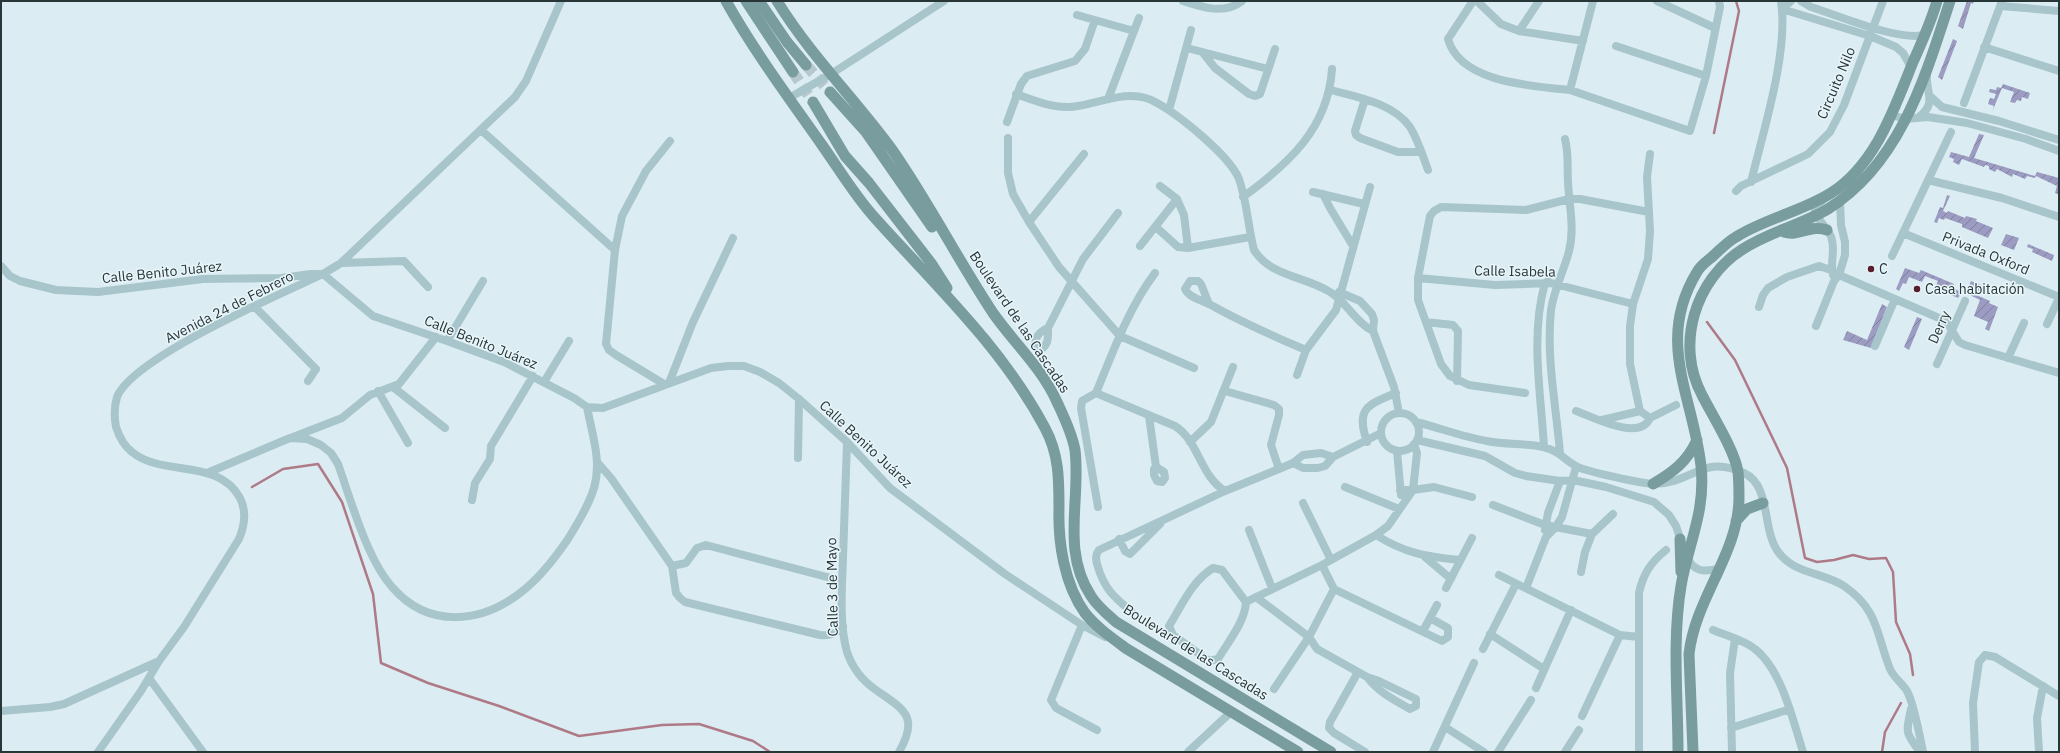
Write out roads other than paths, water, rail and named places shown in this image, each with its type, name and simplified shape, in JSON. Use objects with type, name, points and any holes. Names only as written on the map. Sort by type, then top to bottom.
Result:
[{"type":"main road","points":[[726,1],[740,25],[789,98],[873,216],[964,313]]},
{"type":"main road","points":[[746,1],[793,72]]},
{"type":"main road","points":[[759,1],[787,42],[806,65]]},
{"type":"main road","name":"Boulevard de las Cascadas","points":[[777,1],[799,35],[865,114],[905,169],[965,270],[1004,329],[1041,374],[1056,400],[1069,428],[1074,448],[1076,469],[1074,548],[1083,582],[1091,596],[1116,622],[1331,752]]},
{"type":"main road","points":[[1681,585],[1698,524],[1702,469],[1697,439],[1682,385],[1679,367],[1678,343],[1680,312],[1685,296],[1698,269],[1735,237],[1832,192],[1856,170],[1867,157],[1892,115],[1937,1]]},
{"type":"main road","points":[[1693,752],[1689,654],[1691,640],[1706,595],[1720,568],[1736,521],[1739,500],[1738,471],[1732,455],[1693,376],[1690,361],[1689,339],[1693,320],[1706,287],[1732,258],[1759,240],[1816,216],[1840,202],[1872,173],[1893,142],[1905,119],[1928,64],[1950,1]]},
{"type":"main road","points":[[830,92],[866,132],[922,213],[965,270]]},
{"type":"main road","points":[[813,102],[845,156],[869,183],[931,263],[964,313],[1016,380],[1047,430],[1054,446],[1059,466],[1060,542],[1072,588],[1085,613],[1100,628],[1126,649],[1298,752]]},
{"type":"main road","points":[[1782,231],[1789,234],[1812,228],[1827,230]]},
{"type":"main road","points":[[1653,484],[1680,466],[1692,452],[1697,439]]},
{"type":"main road","points":[[1736,521],[1747,509],[1763,503]]},
{"type":"main road","points":[[1678,752],[1676,642],[1681,585],[1680,539]]},
{"type":"street","name":"Avenida 24 de Febrero","points":[[1,711],[50,708],[64,704],[159,661],[184,627],[239,539],[245,526],[245,513],[237,492],[220,478],[206,473],[150,461],[133,453],[122,440],[118,432],[114,413],[115,403],[125,384],[160,358],[190,339],[254,306],[323,274],[341,263],[515,97],[526,81],[561,1]]},
{"type":"street","points":[[789,98],[831,74],[944,1]]},
{"type":"street","points":[[1183,1],[1208,8],[1219,9],[1229,8],[1242,1]]},
{"type":"street","points":[[1473,1],[1448,39],[1450,48],[1466,64],[1489,77],[1514,84],[1570,90],[1690,131],[1706,76],[1720,7],[1719,1]]},
{"type":"street","points":[[1477,1],[1501,24],[1519,31],[1582,41]]},
{"type":"street","points":[[1519,31],[1539,1]]},
{"type":"street","points":[[1570,90],[1593,1]]},
{"type":"street","points":[[1657,1],[1715,28]]},
{"type":"street","points":[[1781,5],[1790,1]]},
{"type":"street","points":[[1801,1],[1811,7],[1873,27],[1908,36],[1924,34]]},
{"type":"street","name":"Circuito Nilo","points":[[1736,191],[1741,186],[1808,154],[1830,132],[1844,105],[1883,1]]},
{"type":"street","points":[[1964,103],[2001,3],[2059,11]]},
{"type":"street","points":[[1781,5],[1870,36],[1896,47],[1903,53],[1911,67]]},
{"type":"street","points":[[1751,182],[1778,65],[1781,5]]},
{"type":"street","points":[[1078,15],[1134,31]]},
{"type":"street","points":[[1108,99],[1139,18]]},
{"type":"street","points":[[1007,122],[1016,94],[1021,84],[1028,76],[1075,61],[1085,49],[1095,20]]},
{"type":"street","points":[[1169,110],[1191,30]]},
{"type":"street","points":[[1616,46],[1706,76]]},
{"type":"street","points":[[1984,47],[2059,71]]},
{"type":"street","points":[[1187,48],[1268,69]]},
{"type":"street","points":[[1202,53],[1215,68],[1249,94],[1255,96],[1260,94],[1274,49]]},
{"type":"street","points":[[1928,64],[1926,81],[1931,97],[1942,107],[2039,133],[2059,140]]},
{"type":"street","points":[[1243,197],[1282,167],[1298,151],[1310,133],[1331,90],[1332,69]]},
{"type":"street","points":[[1331,90],[1365,99],[1385,107],[1400,117],[1410,128],[1428,170]]},
{"type":"street","points":[[1016,94],[1055,107],[1077,106],[1108,99],[1143,96],[1169,110],[1212,145],[1228,162],[1239,178],[1250,237],[1257,255],[1270,268],[1330,292],[1365,327],[1373,331]]},
{"type":"street","points":[[1919,117],[1925,111],[1931,97]]},
{"type":"street","points":[[1365,99],[1355,131],[1356,135],[1360,138],[1398,152],[1421,152]]},
{"type":"street","points":[[1951,120],[1954,110]]},
{"type":"street","points":[[1892,115],[1905,119],[1919,117],[1951,120],[1992,129],[2036,142],[2059,151]]},
{"type":"street","points":[[481,130],[615,250]]},
{"type":"street","points":[[1892,256],[1951,132]]},
{"type":"street","points":[[2036,142],[2039,133]]},
{"type":"street","points":[[1008,138],[1008,173],[1013,194],[1029,222],[1059,267],[1073,281],[1120,336],[1194,368]]},
{"type":"street","points":[[1560,452],[1549,346],[1551,309],[1560,273],[1569,252],[1572,234],[1569,199],[1568,151],[1565,140]]},
{"type":"street","points":[[670,141],[646,171],[625,209],[619,228],[615,250],[606,344],[609,350],[667,384],[693,322],[733,238]]},
{"type":"street","points":[[1029,222],[1084,154]]},
{"type":"street","points":[[1650,154],[1647,177],[1650,231],[1648,259],[1633,304],[1630,326],[1630,364],[1640,411],[1650,418]]},
{"type":"street","points":[[1928,180],[1976,191],[2059,217]]},
{"type":"street","points":[[1160,186],[1176,199],[1184,215],[1188,248]]},
{"type":"street","points":[[1298,375],[1306,350],[1336,310],[1340,301],[1364,204],[1370,187]]},
{"type":"street","points":[[1314,192],[1364,204]]},
{"type":"street","points":[[1831,270],[1832,241],[1827,230],[1816,216],[1816,206],[1832,192]]},
{"type":"street","points":[[1323,194],[1353,246]]},
{"type":"street","points":[[1140,246],[1176,199]]},
{"type":"street","points":[[1525,393],[1469,385],[1457,381],[1446,372],[1441,364],[1418,300],[1418,278],[1430,216],[1434,210],[1441,207],[1526,210],[1569,199],[1580,199],[1649,212]]},
{"type":"street","points":[[1816,326],[1845,257],[1845,242],[1841,225],[1840,202]]},
{"type":"street","points":[[1048,328],[1083,259],[1118,213]]},
{"type":"street","points":[[1827,230],[1841,225]]},
{"type":"street","points":[[1156,227],[1178,247],[1188,248],[1250,237]]},
{"type":"street","name":"Privada Oxford","points":[[1903,233],[2059,298],[2047,324]]},
{"type":"street","points":[[341,263],[401,260],[407,263],[428,287]]},
{"type":"street","name":"Calle Benito Juárez","points":[[1,266],[10,276],[20,282],[56,290],[98,292],[204,279],[281,278],[323,274],[374,316],[504,362],[574,398],[587,407],[603,408],[711,368],[744,366],[760,372],[799,399],[847,442],[890,488],[1005,574],[1082,625],[1126,649]]},
{"type":"street","points":[[1758,307],[1765,292],[1780,280],[1819,266],[1831,270],[1837,278],[1895,299],[1946,321],[1959,342],[1965,345],[2059,373]]},
{"type":"street","points":[[1098,507],[1081,408],[1082,401],[1096,393],[1120,336],[1141,292],[1154,273]]},
{"type":"street","points":[[1544,447],[1537,360],[1541,297],[1545,283],[1560,273]]},
{"type":"street","name":"Calle Isabela","points":[[1418,278],[1516,286],[1557,283],[1633,304]]},
{"type":"street","points":[[447,341],[483,281]]},
{"type":"street","points":[[1330,292],[1343,292],[1360,301],[1367,307],[1374,320],[1373,331],[1396,393],[1399,413]]},
{"type":"street","points":[[1875,346],[1895,299]]},
{"type":"street","name":"Derry","points":[[1937,364],[1965,301]]},
{"type":"street","points":[[1209,304],[1233,318],[1306,350]]},
{"type":"street","points":[[254,306],[316,369],[308,381]]},
{"type":"street","points":[[1426,322],[1453,325],[1456,327],[1458,331],[1457,381]]},
{"type":"street","points":[[2008,358],[2024,323]]},
{"type":"street","points":[[206,473],[342,418],[370,394],[393,387],[404,380],[436,337]]},
{"type":"street","points":[[544,382],[569,341]]},
{"type":"street","points":[[1190,442],[1208,427],[1225,391],[1233,367]]},
{"type":"street","points":[[472,500],[476,483],[490,459],[491,446],[533,376]]},
{"type":"street","points":[[393,387],[445,428]]},
{"type":"street","points":[[378,391],[408,443]]},
{"type":"street","points":[[1225,391],[1274,405],[1279,409],[1279,415],[1271,445],[1279,469]]},
{"type":"street","points":[[1096,393],[1175,426],[1185,432],[1208,476],[1216,486],[1225,491]]},
{"type":"street","points":[[1367,442],[1362,425],[1362,416],[1368,408],[1379,399],[1396,393]]},
{"type":"street","points":[[798,458],[799,399]]},
{"type":"street","points":[[1541,401],[1556,402]]},
{"type":"street","points":[[1576,411],[1626,428],[1640,429],[1647,424],[1650,418],[1676,405]]},
{"type":"street","points":[[290,438],[307,439],[321,445],[331,453],[338,464],[371,553],[392,587],[415,607],[437,616],[457,618],[477,616],[501,606],[521,593],[540,575],[564,544],[587,505],[594,487],[598,463],[587,407]]},
{"type":"street","points":[[1602,420],[1640,411]]},
{"type":"street","points":[[1246,602],[1272,588],[1322,565],[1376,535],[1388,526],[1413,490],[1417,453],[1415,442],[1418,428],[1416,422],[1409,415],[1399,413],[1389,416],[1382,423],[1381,433],[1383,442],[1389,448],[1397,451],[1410,448],[1415,442]]},
{"type":"street","points":[[1149,416],[1156,467]]},
{"type":"street","points":[[1416,422],[1488,441],[1544,447],[1560,452],[1576,467],[1653,484],[1679,480],[1702,469],[1719,465],[1753,478],[1759,484],[1773,543],[1786,562],[1797,569],[1823,576],[1842,584],[1865,606],[1879,631],[1890,669],[1906,689],[1922,752]]},
{"type":"street","points":[[1294,463],[1303,468],[1318,468],[1330,462],[1333,457],[1367,442],[1381,433]]},
{"type":"street","points":[[1485,456],[1488,441]]},
{"type":"street","name":"Calle 3 de Mayo","points":[[847,442],[842,581],[843,626],[847,652],[853,667],[875,690],[894,701],[907,717],[909,728],[899,752]]},
{"type":"street","points":[[1415,442],[1485,456],[1515,473],[1560,480],[1573,480],[1628,493],[1654,502],[1669,514],[1676,526],[1688,560],[1696,570],[1708,572],[1720,568]]},
{"type":"street","points":[[1397,451],[1401,506]]},
{"type":"street","points":[[1132,612],[1106,588],[1096,558],[1096,553],[1099,550],[1119,539],[1163,521],[1225,491],[1294,463],[1303,455],[1311,453],[1333,457]]},
{"type":"street","points":[[598,463],[611,478],[672,566],[676,593],[686,602],[820,635],[829,636],[836,634],[843,626]]},
{"type":"street","points":[[1526,588],[1546,537],[1555,528],[1562,517],[1576,467]]},
{"type":"street","points":[[1546,537],[1545,525],[1560,480]]},
{"type":"street","points":[[1345,486],[1401,506]]},
{"type":"street","points":[[1400,490],[1413,490],[1434,486],[1472,497]]},
{"type":"street","points":[[1303,503],[1331,560]]},
{"type":"street","points":[[1493,505],[1555,528],[1592,534]]},
{"type":"street","points":[[1582,572],[1586,552],[1592,534],[1613,514]]},
{"type":"street","points":[[1119,539],[1124,551],[1130,554],[1163,521]]},
{"type":"street","points":[[1248,530],[1272,588]]},
{"type":"street","points":[[1376,535],[1395,546],[1425,556],[1460,560]]},
{"type":"street","points":[[1446,588],[1472,538]]},
{"type":"street","points":[[672,566],[686,563],[697,548],[706,545],[842,581]]},
{"type":"street","points":[[1638,750],[1639,593],[1642,580],[1649,567],[1666,550]]},
{"type":"street","points":[[1425,556],[1451,578]]},
{"type":"street","points":[[1322,565],[1334,589],[1423,632],[1442,640],[1448,637],[1448,628],[1430,618]]},
{"type":"street","points":[[1213,568],[1222,570],[1246,602],[1246,610],[1218,659],[1214,661],[1209,661],[1173,635],[1170,631],[1170,626],[1196,582],[1213,568]]},
{"type":"street","points":[[1499,576],[1620,635],[1639,637]]},
{"type":"street","points":[[1483,649],[1516,584]]},
{"type":"street","points":[[1274,689],[1309,637],[1334,589]]},
{"type":"street","points":[[1256,597],[1309,637],[1316,649],[1367,677],[1379,681],[1416,699],[1416,706],[1410,709],[1385,695],[1374,687],[1367,677]]},
{"type":"street","points":[[1423,632],[1437,605]]},
{"type":"street","points":[[1536,688],[1571,610]]},
{"type":"street","points":[[1082,625],[1050,700],[1056,708],[1098,730]]},
{"type":"street","points":[[1713,630],[1755,649],[1768,661],[1777,677],[1790,709],[1804,752]]},
{"type":"street","points":[[1490,634],[1544,669]]},
{"type":"street","points":[[1582,716],[1620,635]]},
{"type":"street","points":[[1732,752],[1730,673],[1735,639]]},
{"type":"street","points":[[1975,752],[1972,703],[1981,657],[1985,655],[1995,657],[2059,696]]},
{"type":"street","points":[[98,752],[159,661]]},
{"type":"street","points":[[1433,752],[1474,663]]},
{"type":"street","points":[[1358,672],[1330,722],[1329,728],[1334,733],[1365,752]]},
{"type":"street","points":[[149,678],[203,752]]},
{"type":"street","points":[[2039,752],[2037,718],[2043,686]]},
{"type":"street","points":[[1498,752],[1532,700]]},
{"type":"street","points":[[1911,706],[1907,730],[1908,735],[1922,752]]},
{"type":"street","points":[[1731,728],[1790,709]]},
{"type":"street","points":[[1188,752],[1231,712]]},
{"type":"street","points":[[1445,727],[1484,752]]},
{"type":"street","points":[[1565,752],[1579,730]]},
{"type":"waterway","points":[[1714,133],[1739,11],[1736,1]]},
{"type":"waterway","points":[[1707,322],[1735,360],[1787,468],[1805,558],[1817,562],[1834,560],[1853,555],[1869,559],[1886,558],[1893,572],[1896,622],[1910,654],[1913,675]]},
{"type":"waterway","points":[[252,487],[283,469],[318,464],[342,502],[373,594],[381,663],[428,683],[499,706],[579,736],[662,725],[699,724],[753,741],[770,752]]},
{"type":"waterway","points":[[1882,752],[1885,732],[1901,703]]},
{"type":"tunnel","points":[[806,65],[830,92]]},
{"type":"tunnel","points":[[793,72],[813,102]]},
{"type":"place","name":"C","points":[[1871,269]]},
{"type":"place","name":"Casa habitación","points":[[1917,289]]}]
